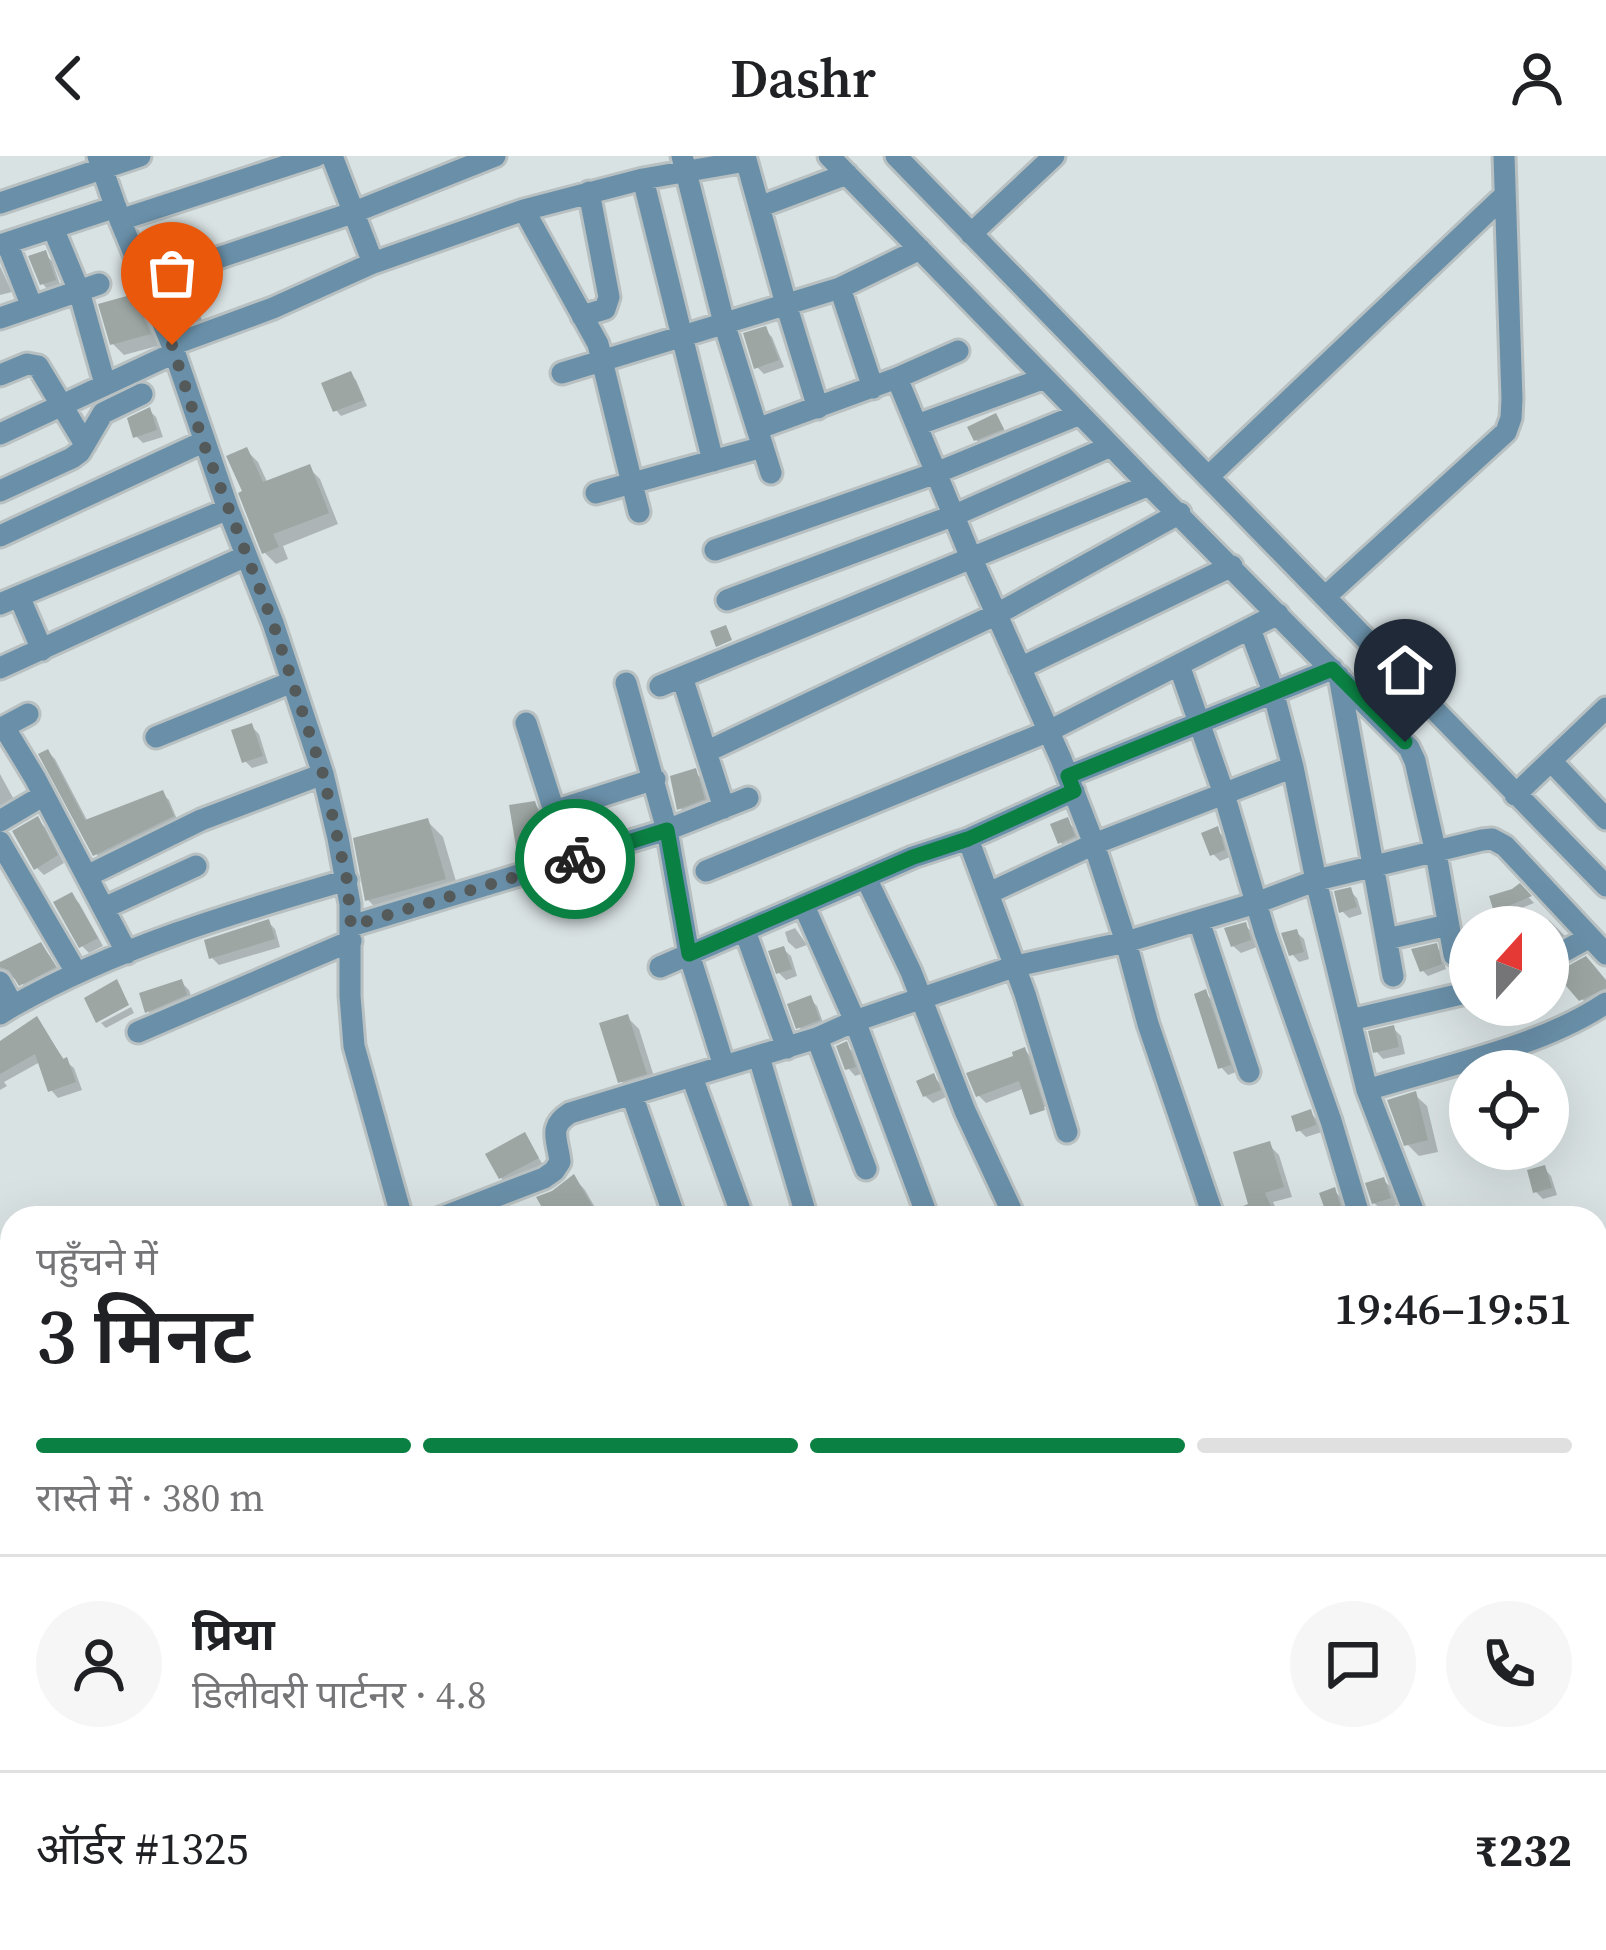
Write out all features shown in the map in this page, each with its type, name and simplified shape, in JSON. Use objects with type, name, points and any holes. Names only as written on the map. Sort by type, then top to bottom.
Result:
[{"type":"street","points":[[0,203],[100,162],[140,156]]},
{"type":"street","points":[[32,307],[4,244],[316,156]]},
{"type":"street","points":[[332,156],[373,263]]},
{"type":"street","points":[[146,282],[352,214],[495,156]]},
{"type":"street","points":[[830,156],[1405,742],[1413,755],[1436,853],[1449,930]]},
{"type":"street","points":[[896,156],[1606,886]]},
{"type":"street","points":[[971,234],[1054,156]]},
{"type":"street","points":[[1325,597],[1506,432],[1512,399],[1504,156]]},
{"type":"street","points":[[0,434],[173,349],[373,263],[524,210],[684,164],[745,158],[818,408]]},
{"type":"street","points":[[100,162],[173,349],[323,774],[347,880],[354,1046],[399,1206]]},
{"type":"street","points":[[684,164],[724,323],[771,473]]},
{"type":"street","points":[[759,207],[847,174]]},
{"type":"street","points":[[643,179],[713,461]]},
{"type":"street","points":[[582,316],[605,310],[610,297],[589,192]]},
{"type":"street","points":[[1208,477],[1505,195]]},
{"type":"street","points":[[524,210],[598,344],[639,512]]},
{"type":"street","points":[[53,228],[89,287],[104,384]]},
{"type":"street","points":[[562,373],[840,288],[920,249]]},
{"type":"street","points":[[0,318],[89,287]]},
{"type":"street","points":[[840,288],[873,388]]},
{"type":"street","points":[[596,493],[713,461],[818,408],[958,352]]},
{"type":"street","points":[[0,375],[27,364],[38,365],[85,444]]},
{"type":"street","points":[[897,378],[1094,844],[1210,1206]]},
{"type":"street","points":[[917,425],[1045,378]]},
{"type":"street","points":[[0,491],[72,458],[103,413],[142,394]]},
{"type":"street","points":[[715,550],[936,473],[1080,414]]},
{"type":"street","points":[[0,536],[203,442]]},
{"type":"street","points":[[727,600],[955,515],[1111,446]]},
{"type":"street","points":[[660,686],[1149,485]]},
{"type":"street","points":[[42,650],[9,600],[228,509]]},
{"type":"street","points":[[706,752],[997,614],[1180,513]]},
{"type":"street","points":[[2,662],[42,650],[246,556]]},
{"type":"street","points":[[1020,668],[1232,566]]},
{"type":"street","points":[[706,871],[1048,731],[1278,614]]},
{"type":"street","points":[[1250,629],[1293,767],[1367,1090],[1411,1206]]},
{"type":"street","points":[[1179,665],[1356,1206]]},
{"type":"street","points":[[660,967],[913,857],[968,839],[1200,721],[1335,672]]},
{"type":"street","points":[[1335,672],[1393,976]]},
{"type":"street","points":[[682,677],[724,808]]},
{"type":"street","points":[[156,737],[292,682]]},
{"type":"street","points":[[626,683],[667,830],[689,954],[724,1066]]},
{"type":"street","points":[[1516,794],[1606,708]]},
{"type":"street","points":[[28,714],[2,728],[44,795],[127,952]]},
{"type":"street","points":[[526,723],[570,861]]},
{"type":"street","points":[[1552,762],[1606,819]]},
{"type":"street","points":[[989,893],[1094,844],[1293,767]]},
{"type":"street","points":[[87,876],[201,820],[323,774]]},
{"type":"street","points":[[554,811],[655,779]]},
{"type":"street","points":[[0,821],[44,795]]},
{"type":"street","points":[[139,1032],[351,934],[667,830],[748,798]]},
{"type":"street","points":[[968,839],[1016,966],[1067,1132]]},
{"type":"street","points":[[470,1206],[554,1172],[560,1162],[557,1123],[570,1113],[787,1048],[1016,966],[1126,942],[1317,880],[1481,840],[1499,842],[1598,945],[1569,954]]},
{"type":"street","points":[[0,842],[76,972]]},
{"type":"street","points":[[104,908],[196,866]]},
{"type":"street","points":[[866,878],[923,999],[965,1111],[1009,1206]]},
{"type":"street","points":[[0,982],[7,1010],[76,972],[127,952],[347,880]]},
{"type":"street","points":[[805,906],[923,1206]]},
{"type":"street","points":[[1199,921],[1249,1072]]},
{"type":"street","points":[[1387,939],[1448,925]]},
{"type":"street","points":[[746,932],[787,1048]]},
{"type":"street","points":[[1350,1020],[1449,997]]},
{"type":"street","points":[[1367,1090],[1551,1033],[1606,1003]]},
{"type":"street","points":[[817,1038],[866,1168]]},
{"type":"street","points":[[759,1057],[803,1206]]},
{"type":"street","points":[[692,1077],[739,1206]]},
{"type":"street","points":[[632,1095],[671,1206]]},
{"type":"building","points":[[46,250],[56,280],[40,285],[28,256]]},
{"type":"building","points":[[186,288],[199,317],[180,325],[168,296]]},
{"type":"building","points":[[134,294],[151,334],[110,345],[98,304]]},
{"type":"building","points":[[766,326],[779,360],[754,369],[743,333]]},
{"type":"building","points":[[351,371],[364,400],[333,412],[321,383]]},
{"type":"building","points":[[150,407],[157,430],[133,438],[127,418]]},
{"type":"building","points":[[996,413],[1004,429],[974,441],[967,427]]},
{"type":"building","points":[[247,447],[263,482],[310,464],[329,513],[273,534],[279,547],[262,554],[226,456]]},
{"type":"building","points":[[726,625],[732,640],[716,647],[710,631]]},
{"type":"building","points":[[252,723],[263,756],[242,763],[231,730]]},
{"type":"building","points":[[48,749],[85,820],[163,790],[174,816],[93,856],[38,754]]},
{"type":"building","points":[[696,768],[705,799],[677,810],[670,776]]},
{"type":"building","points":[[535,801],[551,850],[518,859],[509,805]]},
{"type":"building","points":[[38,816],[58,855],[34,870],[12,831]]},
{"type":"building","points":[[1068,817],[1075,836],[1058,844],[1050,824]]},
{"type":"building","points":[[428,818],[446,879],[365,901],[353,838]]},
{"type":"building","points":[[1218,826],[1225,850],[1210,856],[1201,833]]},
{"type":"building","points":[[1520,883],[1532,896],[1508,906],[1492,906],[1489,896]]},
{"type":"building","points":[[1351,887],[1357,907],[1339,913],[1334,891]]},
{"type":"building","points":[[72,892],[98,938],[79,948],[53,902]]},
{"type":"building","points":[[269,919],[275,939],[209,959],[204,940]]},
{"type":"building","points":[[1246,922],[1251,940],[1231,947],[1224,928]]},
{"type":"building","points":[[1297,929],[1304,952],[1289,956],[1281,933]]},
{"type":"building","points":[[41,942],[56,967],[19,986],[0,962]]},
{"type":"building","points":[[1437,943],[1442,964],[1420,972],[1411,949]]},
{"type":"building","points":[[784,946],[792,969],[776,974],[768,951]]},
{"type":"building","points":[[1586,956],[1606,980],[1606,988],[1579,1001],[1569,989],[1569,965]]},
{"type":"building","points":[[117,979],[129,1005],[96,1023],[84,998]]},
{"type":"building","points":[[182,979],[187,995],[145,1013],[139,993]]},
{"type":"building","points":[[1206,989],[1231,1065],[1218,1069],[1194,994]]},
{"type":"building","points":[[811,995],[820,1020],[796,1029],[787,1004]]},
{"type":"building","points":[[628,1014],[647,1074],[618,1083],[599,1023]]},
{"type":"building","points":[[37,1016],[63,1059],[67,1057],[76,1082],[48,1092],[35,1054],[0,1074],[0,1041]]},
{"type":"building","points":[[1394,1025],[1399,1047],[1373,1053],[1368,1031]]},
{"type":"building","points":[[847,1041],[856,1067],[845,1070],[836,1046]]},
{"type":"building","points":[[1025,1047],[1045,1110],[1030,1115],[1019,1081],[976,1097],[966,1073]]},
{"type":"building","points":[[934,1073],[941,1090],[923,1097],[916,1081]]},
{"type":"building","points":[[1416,1091],[1428,1140],[1404,1146],[1387,1100]]},
{"type":"building","points":[[1311,1109],[1316,1125],[1296,1132],[1291,1116]]},
{"type":"building","points":[[525,1132],[539,1158],[499,1179],[485,1154]]},
{"type":"building","points":[[1270,1141],[1284,1187],[1265,1193],[1271,1206],[1243,1206],[1248,1204],[1233,1152]]},
{"type":"building","points":[[1527,1170],[1547,1170],[1552,1188],[1533,1193]]},
{"type":"building","points":[[574,1174],[592,1206],[541,1206],[536,1197]]},
{"type":"building","points":[[1384,1177],[1391,1198],[1372,1204],[1365,1183]]},
{"type":"building","points":[[1335,1187],[1341,1206],[1324,1206],[1319,1193]]},
{"type":"way so far","points":[[172,345],[323,774],[347,880],[351,926],[575,859]]},
{"type":"route","points":[[575,859],[667,830],[689,954],[1074,791],[1068,776],[1332,669],[1405,742]]}]
